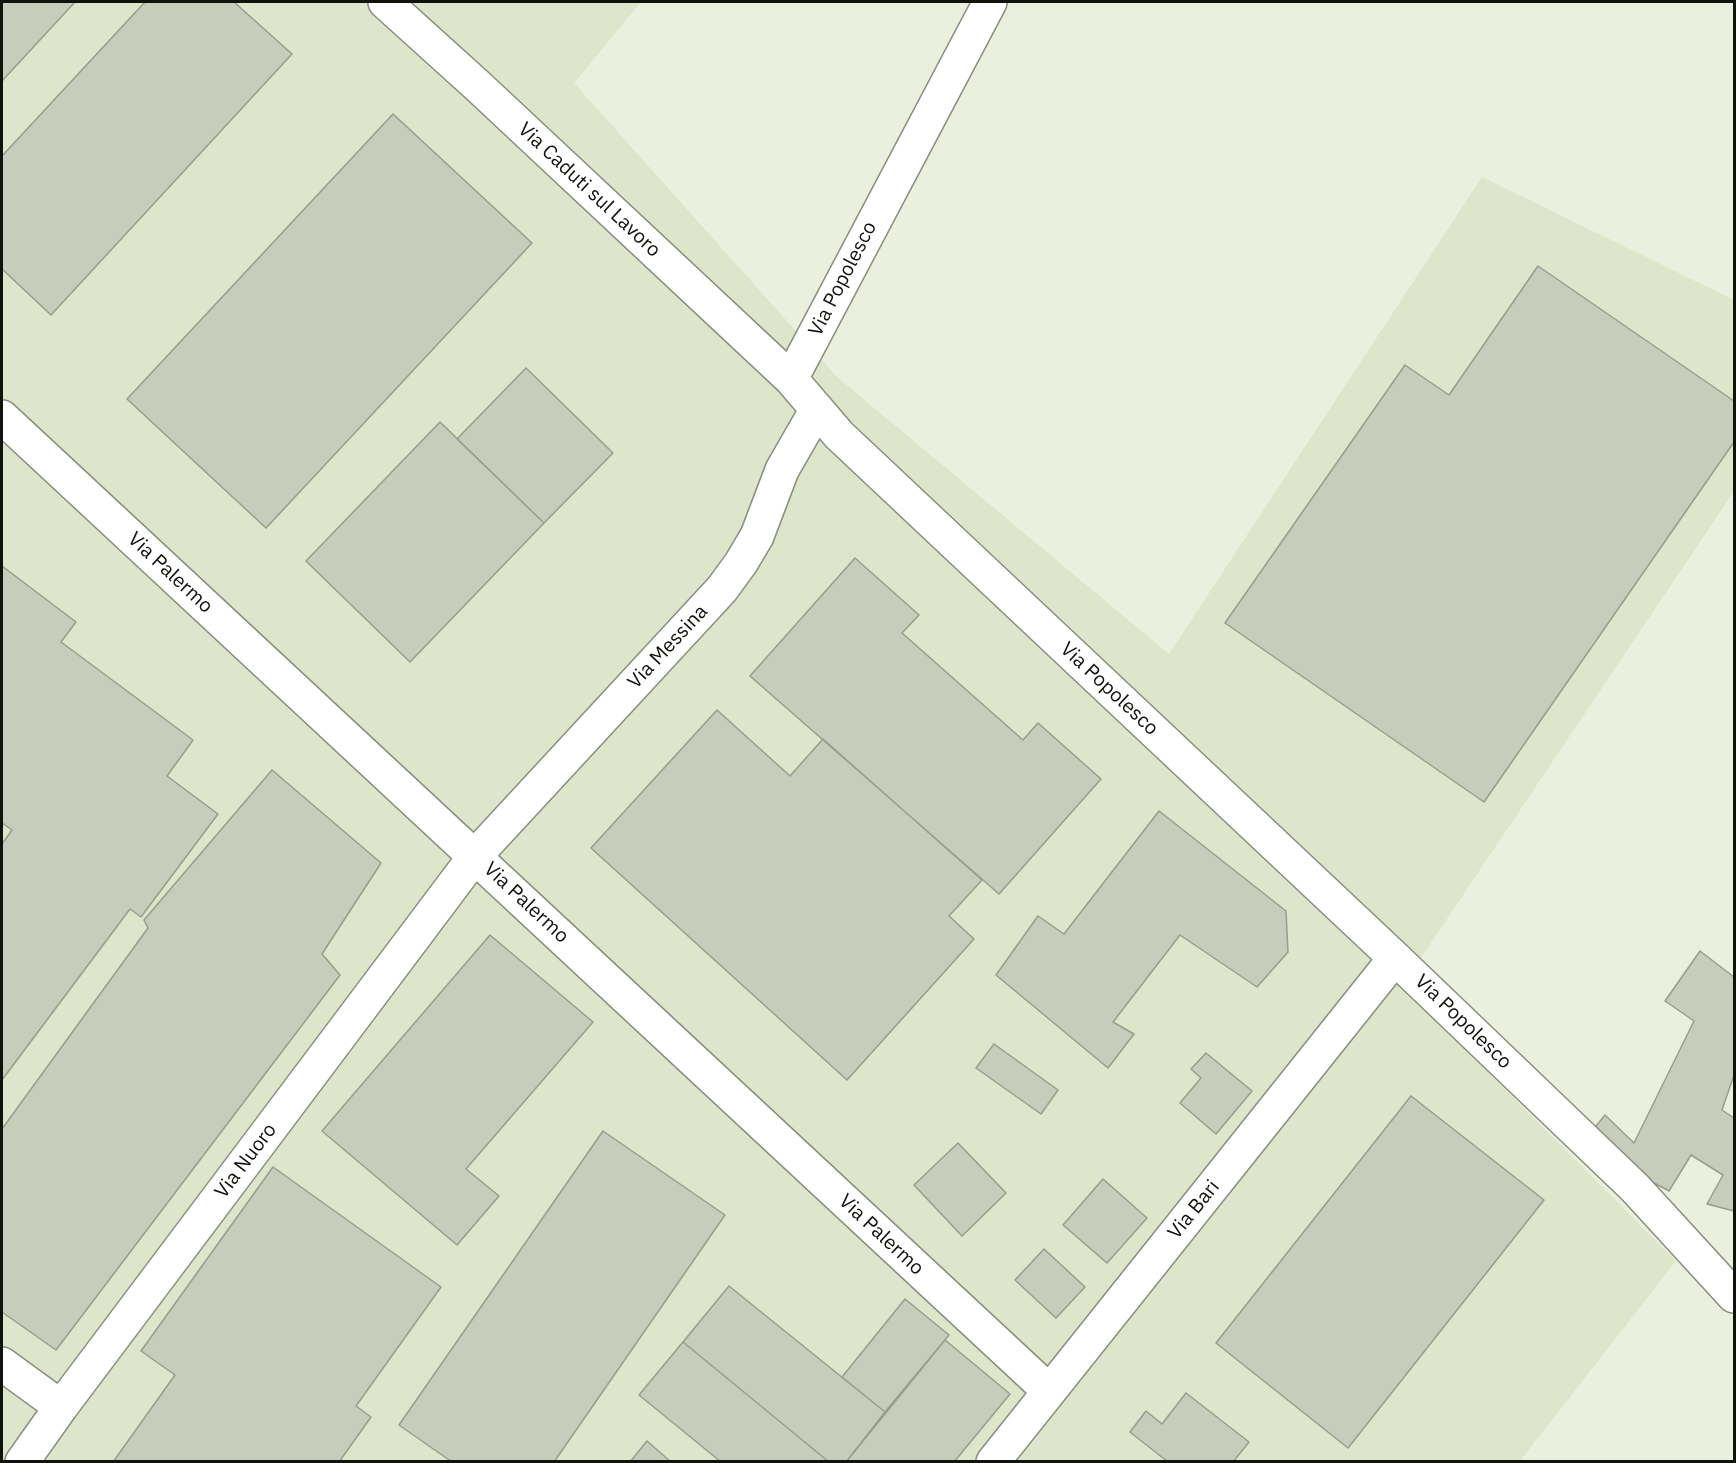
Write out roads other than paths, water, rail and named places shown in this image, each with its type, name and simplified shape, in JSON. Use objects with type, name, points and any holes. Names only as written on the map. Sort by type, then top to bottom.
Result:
[{"type":"street","name":"Via Caduti sul Lavoro","points":[[385,2],[479,87],[790,379]]},
{"type":"street","name":"Via Popolesco","points":[[990,2],[790,379],[847,443],[1395,958],[1635,1188],[1734,1296]]},
{"type":"street","name":"Via Messina","points":[[475,856],[722,589],[757,536],[782,470],[817,409]]},
{"type":"street","name":"Via Palermo","points":[[2,417],[1049,1391]]},
{"type":"street","name":"Via Nuoro","points":[[22,1461],[475,856]]},
{"type":"street","name":"Via Bari","points":[[993,1461],[1395,958]]},
{"type":"street","points":[[2,1364],[61,1407]]}]
